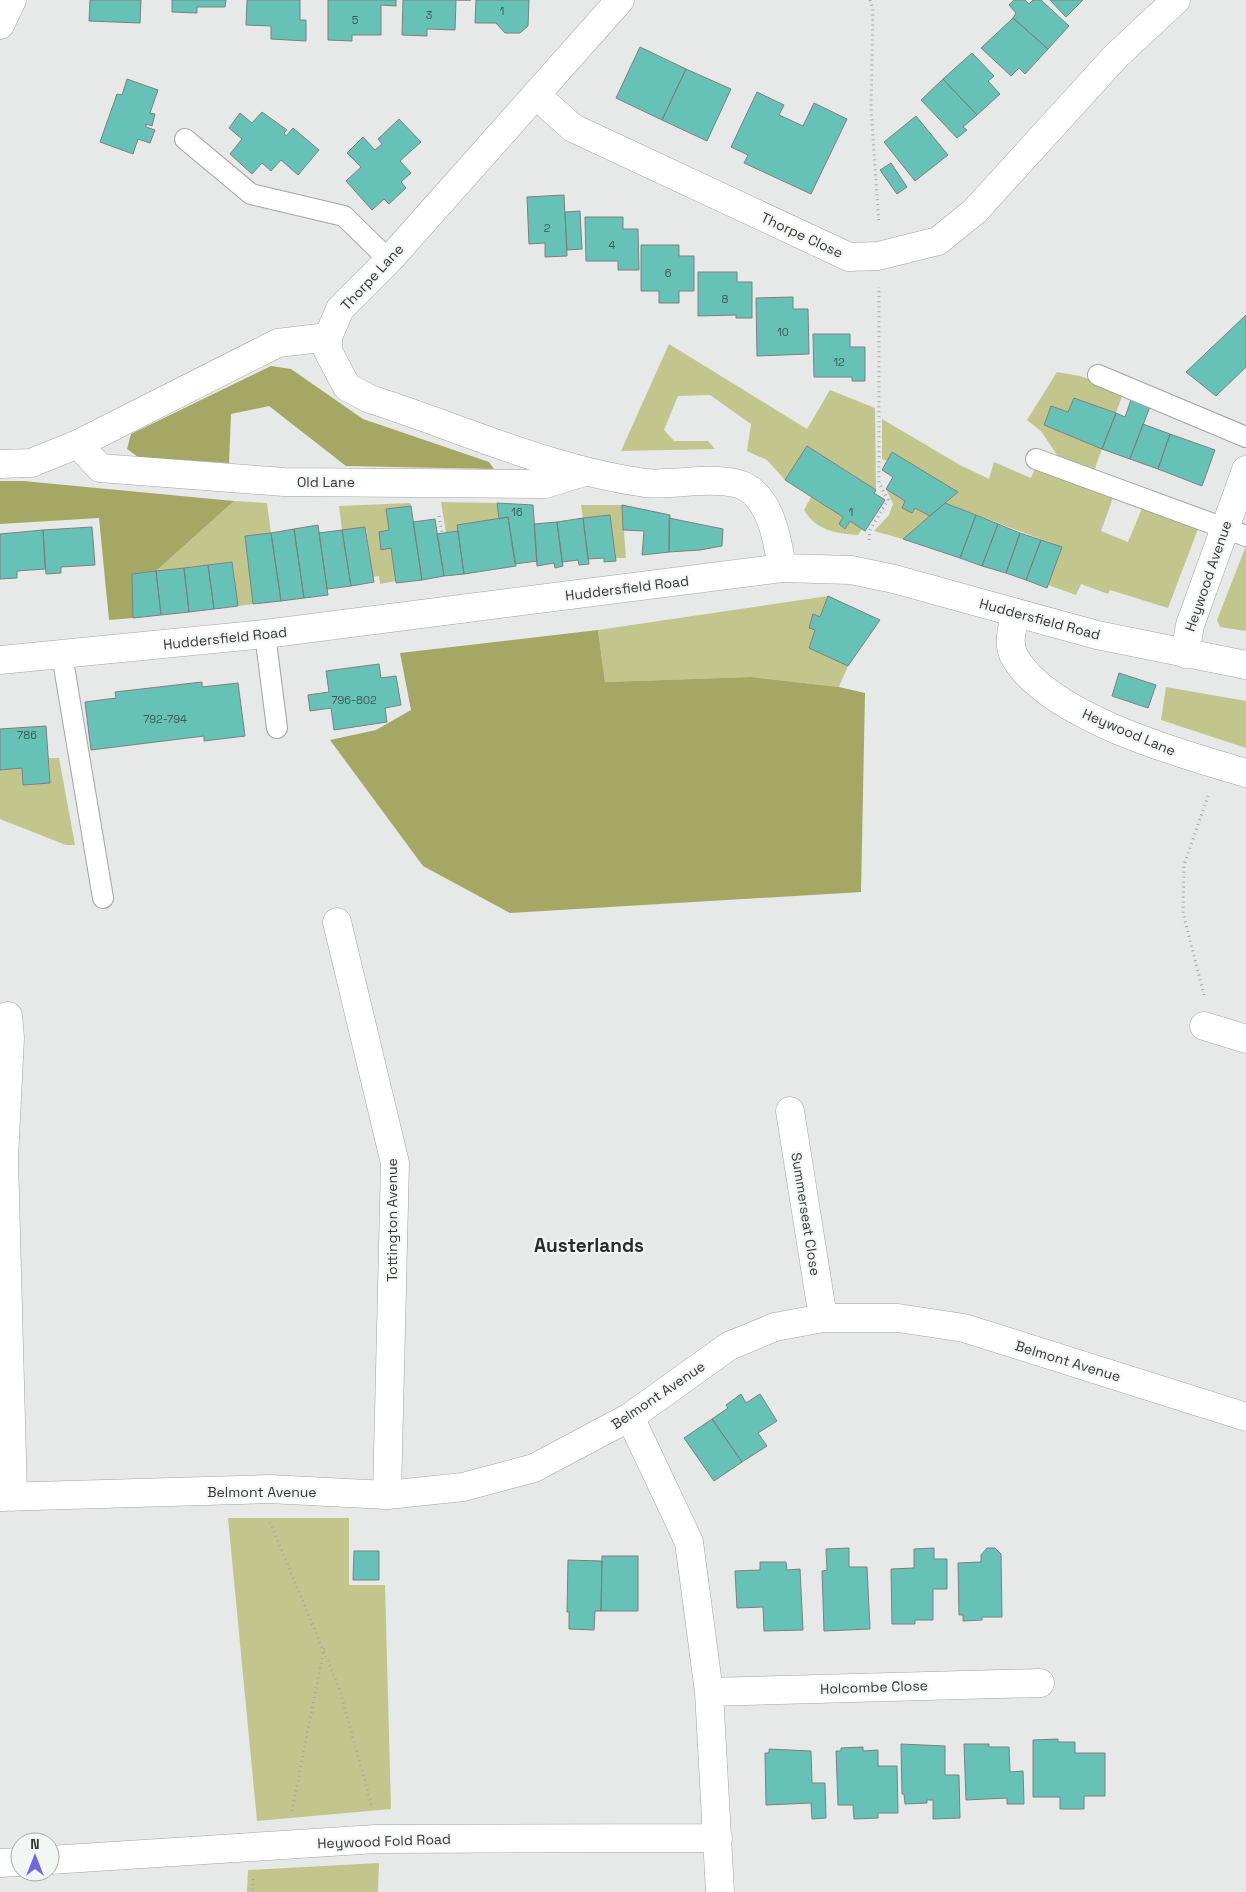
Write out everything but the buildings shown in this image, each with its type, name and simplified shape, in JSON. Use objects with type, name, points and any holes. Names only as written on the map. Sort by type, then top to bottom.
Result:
[{"type":"street","points":[[0,25],[12,0]]},
{"type":"street","name":"Thorpe Lane","points":[[328,337],[340,309],[389,260],[620,0]]},
{"type":"street","name":"Thorpe Close","points":[[536,95],[573,128],[849,257],[878,256],[938,241],[975,211],[1116,56],[1176,0]]},
{"type":"street","points":[[0,464],[31,463],[78,444],[278,343],[328,337]]},
{"type":"street","name":"Old Lane","points":[[328,337],[328,352],[347,387],[370,399],[584,472],[647,483],[728,482],[746,487],[762,503],[771,522],[782,568]]},
{"type":"street","name":"Old Lane","points":[[78,444],[100,468],[284,482],[545,484],[584,472]]},
{"type":"street","name":"Heywood Avenue","points":[[1185,654],[1188,631],[1235,532],[1246,470]]},
{"type":"street","name":"Huddersfield Road","points":[[0,660],[266,634],[782,568],[851,570],[894,579],[1097,635],[1246,665]]},
{"type":"street","name":"Heywood Lane","points":[[1016,614],[1011,634],[1015,657],[1038,685],[1087,716],[1164,748],[1246,773]]},
{"type":"street","name":"Tottington Avenue","points":[[338,922],[395,1163],[387,1495]]},
{"type":"street","points":[[6,1497],[2,1158],[10,1038],[8,1016]]},
{"type":"street","points":[[1204,1026],[1246,1039]]},
{"type":"street","name":"Summerseat Close","points":[[790,1111],[823,1318]]},
{"type":"street","name":"Belmont Avenue","points":[[6,1497],[269,1489],[387,1495],[463,1487],[534,1468],[630,1417],[729,1346],[775,1327],[823,1318],[898,1318],[964,1328],[1246,1417]]},
{"type":"street","points":[[630,1417],[689,1542],[708,1692],[720,1892]]},
{"type":"street","name":"Holcombe Close","points":[[708,1692],[1040,1683]]},
{"type":"street","name":"Heywood Fold Road","points":[[60,1859],[376,1839],[718,1838]]},
{"type":"lane","points":[[185,140],[250,194],[344,216],[389,260]]},
{"type":"lane","points":[[1098,375],[1246,437]]},
{"type":"lane","points":[[1036,459],[1235,532]]},
{"type":"lane","points":[[266,634],[277,728]]},
{"type":"lane","points":[[62,655],[103,898]]},
{"type":"path","points":[[1204,1026],[1204,992],[1183,913],[1184,865],[1210,791]]},
{"type":"path","points":[[269,1489],[269,1518],[324,1648],[340,1691],[373,1811],[376,1839]]},
{"type":"path","points":[[294,1844],[292,1810],[324,1648]]},
{"type":"green space","points":[[669,344],[807,429],[830,390],[875,408],[876,490],[807,446],[785,480],[767,460],[747,451],[751,424],[710,395],[678,396],[664,430],[674,441],[708,441],[715,449],[621,451]]},
{"type":"green space","points":[[271,366],[291,369],[363,419],[489,462],[494,469],[346,466],[269,406],[231,414],[229,463],[138,457],[127,449],[131,434]]},
{"type":"green space","points":[[1057,372],[1080,376],[1124,391],[1116,413],[1074,398],[1068,412],[1044,425],[1102,449],[1094,471],[1057,455],[1041,431],[1027,420]]},
{"type":"green space","points":[[882,419],[960,465],[989,479],[994,462],[1031,478],[1035,468],[1114,495],[1101,531],[1128,542],[1143,506],[1198,529],[1168,608],[1110,590],[1108,594],[1081,584],[1076,595],[1048,585],[1062,547],[945,503],[958,492],[892,452],[887,461],[882,459]]},
{"type":"green space","points":[[0,481],[23,481],[234,501],[156,571],[132,574],[133,618],[109,620],[99,518],[0,524]]},
{"type":"green space","points":[[886,489],[905,501],[902,508],[915,508],[930,516],[903,539],[874,531],[889,515],[893,504]]},
{"type":"green space","points":[[811,497],[843,517],[839,524],[845,529],[850,521],[862,529],[858,535],[834,532],[821,527],[804,510]]},
{"type":"green space","points":[[234,501],[267,503],[271,533],[245,536],[253,604],[238,606],[232,562],[156,571]]},
{"type":"green space","points":[[441,502],[497,503],[499,519],[457,525],[458,531],[446,533]]},
{"type":"green space","points":[[410,503],[411,506],[386,509],[389,530],[379,532],[381,550],[391,548],[396,581],[380,584],[379,576],[373,577],[366,527],[342,530],[339,506]]},
{"type":"green space","points":[[581,505],[622,505],[626,558],[616,558],[610,515],[583,518]]},
{"type":"green space","points":[[1246,546],[1246,631],[1220,627],[1217,620]]},
{"type":"green space","points":[[828,596],[820,617],[813,615],[809,628],[815,630],[809,647],[848,666],[839,687],[751,677],[605,682],[598,630]]},
{"type":"green space","points":[[598,630],[605,682],[751,677],[839,687],[865,693],[861,892],[510,913],[423,866],[330,740],[376,730],[411,710],[400,653]]},
{"type":"green space","points":[[1166,687],[1246,701],[1246,748],[1161,720]]},
{"type":"green space","points":[[49,758],[59,758],[75,845],[66,845],[0,819],[0,770],[22,768],[24,785],[50,783]]},
{"type":"green space","points":[[228,1518],[349,1518],[349,1585],[385,1585],[391,1809],[257,1821]]},
{"type":"green space","points":[[379,1863],[378,1892],[247,1892],[248,1870]]},
{"type":"district","name":"Austerlands","points":[[589,1245]]}]
